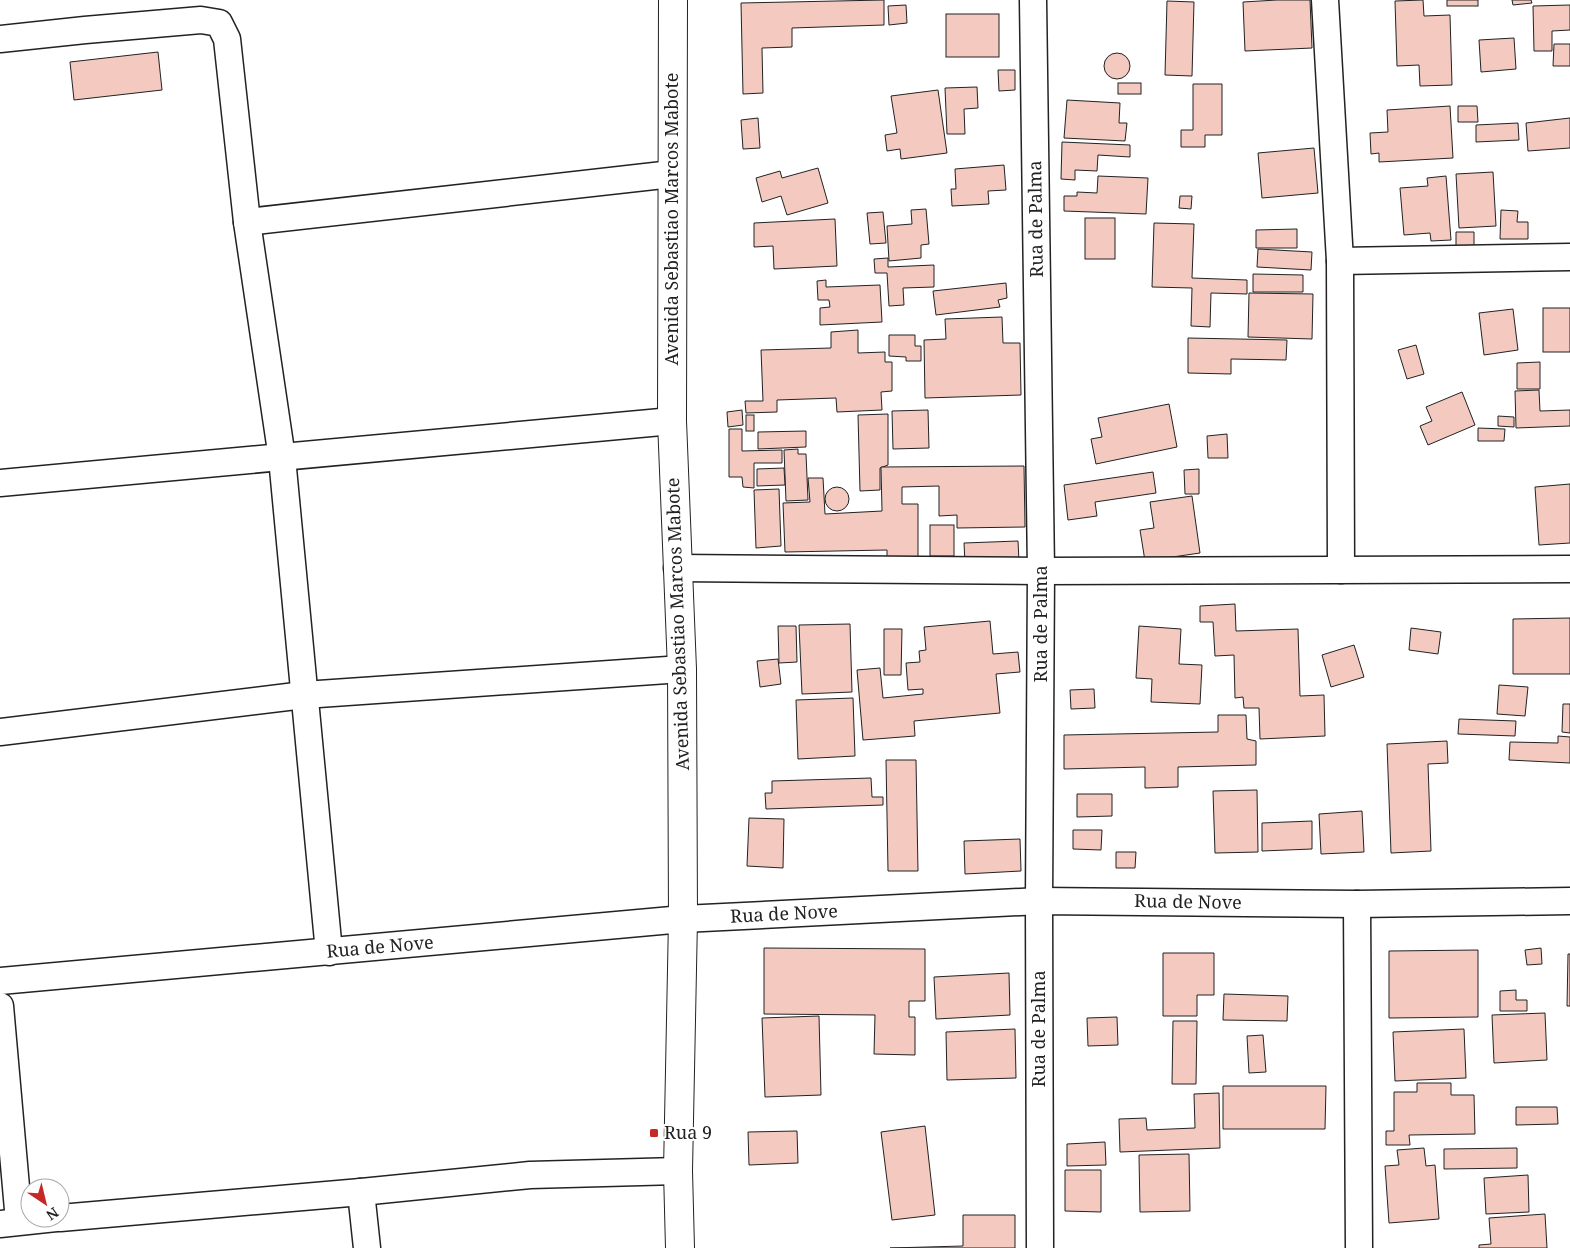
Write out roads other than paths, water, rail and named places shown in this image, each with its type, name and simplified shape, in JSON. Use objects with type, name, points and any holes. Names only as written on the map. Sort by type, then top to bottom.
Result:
[{"type":"main road","name":"Avenida Sebastiao Marcos Mabote","points":[[673,0],[672,421],[682,669],[683,919],[678,1171],[680,1248]]},
{"type":"street","name":"Rua de Palma","points":[[1032,0],[1041,571],[1039,901],[1040,1248]]},
{"type":"street","points":[[1325,0],[1340,261],[1341,570]]},
{"type":"street","points":[[0,39],[202,20],[219,23],[227,39],[247,222],[282,458],[330,952]]},
{"type":"street","points":[[247,222],[672,174]]},
{"type":"street","points":[[1340,261],[1570,257]]},
{"type":"street","points":[[0,483],[672,421]]},
{"type":"street","points":[[677,568],[1041,571],[1570,569]]},
{"type":"street","points":[[0,732],[304,695],[682,669]]},
{"type":"street","name":"Rua de Nove","points":[[0,981],[683,919],[1039,901],[1357,904],[1570,901]]},
{"type":"street","points":[[1357,904],[1359,1248]]},
{"type":"street","points":[[0,1006],[9,1222]]},
{"type":"street","points":[[70,1217],[361,1192],[530,1175],[678,1171]]},
{"type":"street","points":[[361,1192],[366,1248]]},
{"type":"place","name":"Rua 9","points":[[654,1133]]}]
